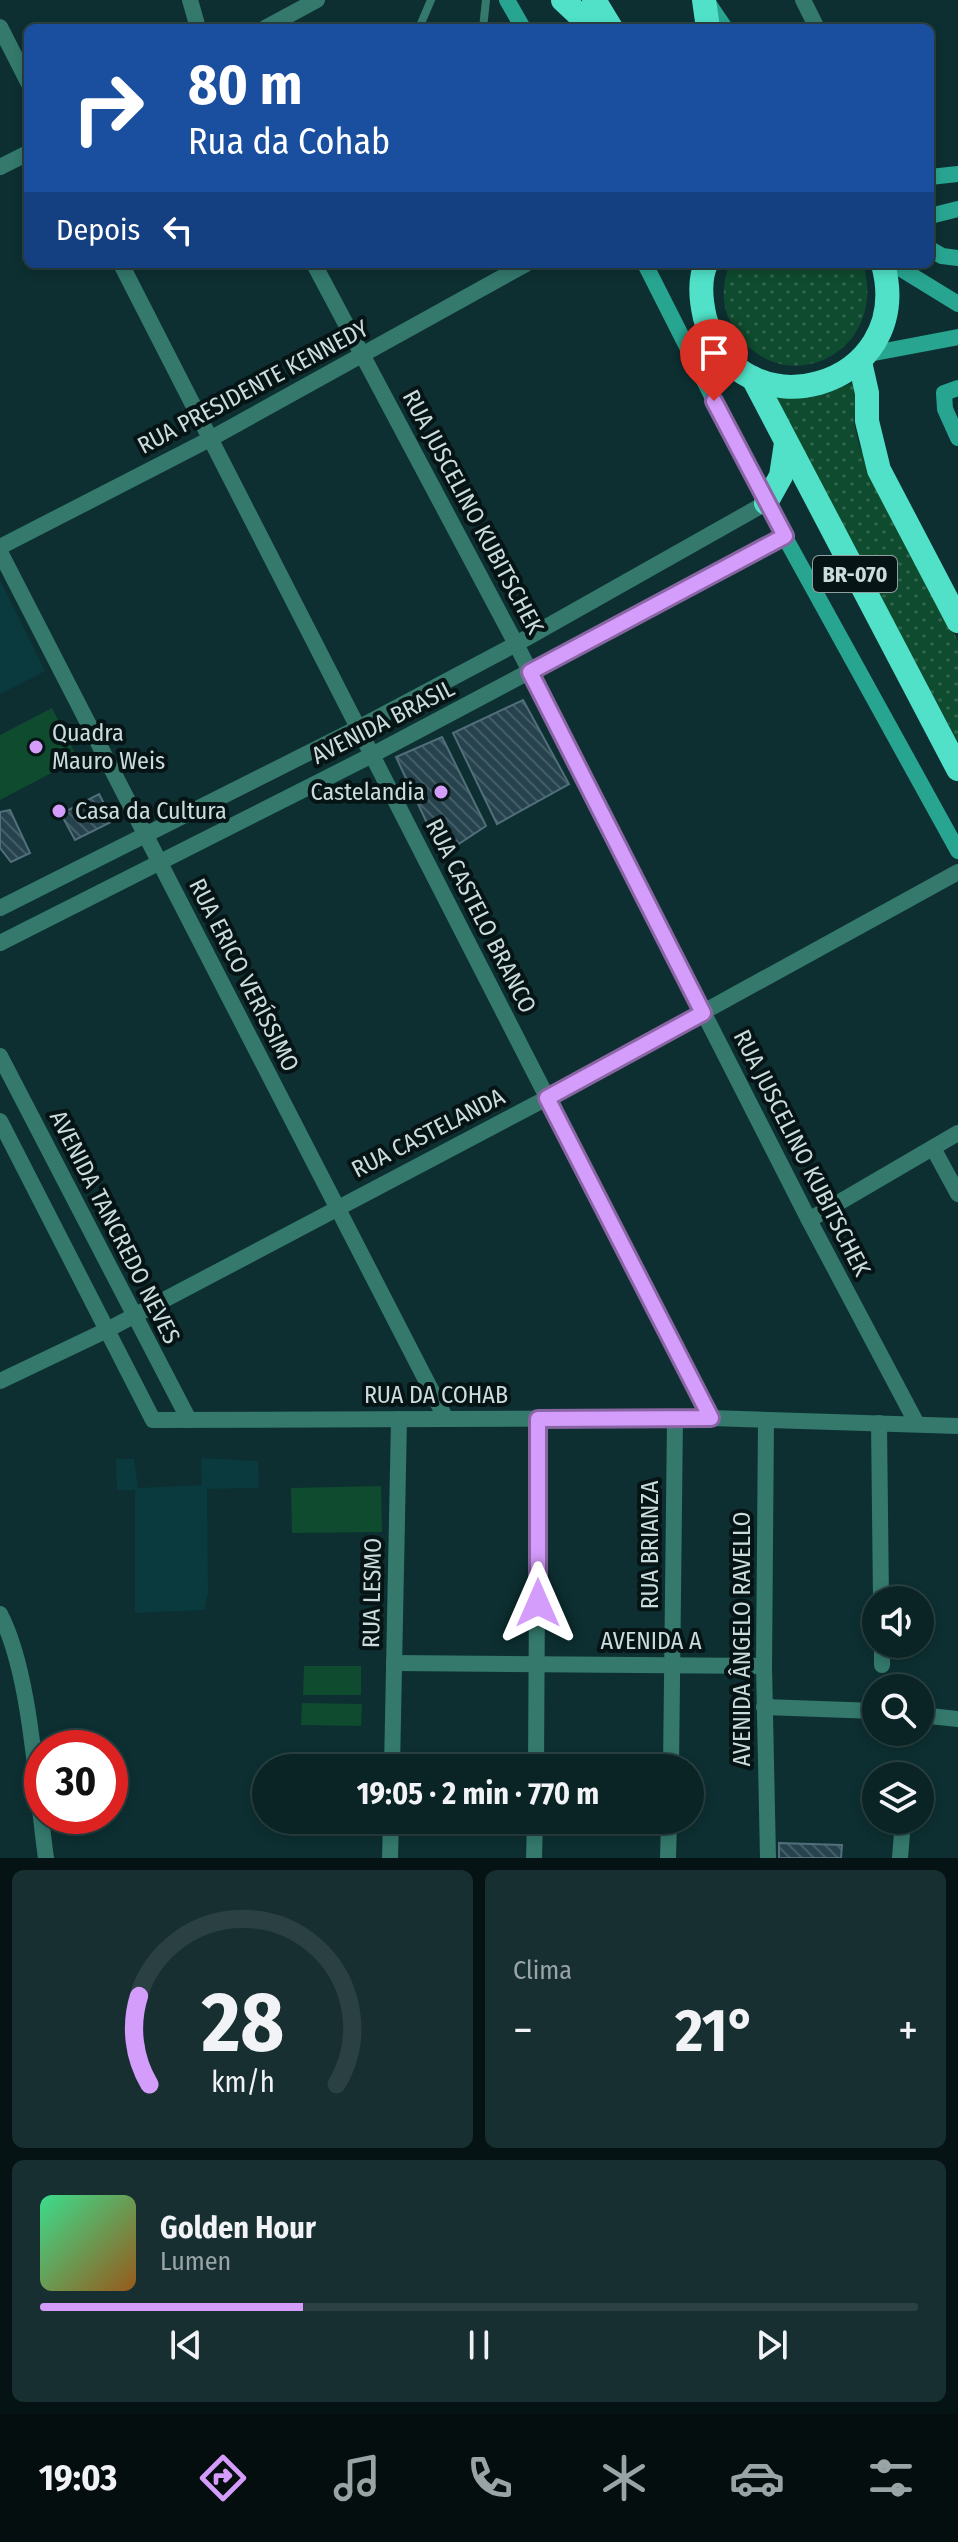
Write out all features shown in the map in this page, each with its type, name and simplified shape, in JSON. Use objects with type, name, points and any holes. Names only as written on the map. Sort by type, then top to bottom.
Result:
[{"type":"highway","points":[[563,0],[597,16]]},
{"type":"highway","points":[[705,0],[708,24]]},
{"type":"highway","name":"BR-070","points":[[703,268],[701,303],[710,333],[727,359],[753,378],[781,387],[811,386],[839,377],[864,358]]},
{"type":"highway","points":[[864,358],[887,308],[884,268]]},
{"type":"highway","name":"BR-070","points":[[864,358],[867,421],[879,470],[958,621]]},
{"type":"highway","name":"BR-070","points":[[753,378],[958,769]]},
{"type":"highway","points":[[766,503],[781,476],[786,443]]},
{"type":"street","points":[[190,0],[197,24]]},
{"type":"street","points":[[272,24],[317,0]]},
{"type":"street","points":[[705,0],[722,24]]},
{"type":"street","points":[[803,0],[815,24]]},
{"type":"street","points":[[510,2],[521,24]]},
{"type":"street","points":[[0,27],[24,74]]},
{"type":"street","points":[[0,167],[24,155]]},
{"type":"street","points":[[934,177],[958,174]]},
{"type":"street","points":[[934,215],[958,209]]},
{"type":"street","points":[[934,251],[958,258]]},
{"type":"street","name":"RUA CASTELO BRANCO","points":[[123,268],[711,1418]]},
{"type":"street","name":"RUA JUSCELINO KUBITSCHEK","points":[[316,268],[516,644],[809,1220],[917,1424]]},
{"type":"street","name":"RUA PRESIDENTE KENNEDY","points":[[0,550],[210,439],[519,268]]},
{"type":"street","points":[[647,268],[766,503],[958,851]]},
{"type":"street","points":[[900,268],[958,304]]},
{"type":"street","points":[[864,358],[958,337]]},
{"type":"street","points":[[958,388],[944,393],[945,409],[958,438]]},
{"type":"street","name":"AVENIDA BRASIL","points":[[0,908],[358,728],[516,644],[766,503]]},
{"type":"street","name":"AVENIDA BRASIL","points":[[0,943],[372,755],[785,536]]},
{"type":"street","name":"RUA ERICO VERÍSSIMO","points":[[0,550],[446,1419]]},
{"type":"street","name":"RUA CASTELANDA","points":[[0,1381],[107,1330],[337,1206],[547,1098],[958,872]]},
{"type":"street","name":"AVENIDA TANCREDO NEVES","points":[[0,1056],[189,1420]]},
{"type":"street","points":[[0,1121],[107,1330]]},
{"type":"street","points":[[809,1220],[958,1133]]},
{"type":"street","points":[[933,1148],[958,1194]]},
{"type":"street","name":"RUA DA COHAB","points":[[107,1330],[153,1420],[711,1418],[958,1426]]},
{"type":"street","name":"RUA BRIANZA","points":[[671,1754],[675,1418]]},
{"type":"street","name":"RUA LESMO","points":[[392,1754],[399,1419]]},
{"type":"street","points":[[536,1754],[538,1419]]},
{"type":"street","name":"AVENIDA ÂNGELO RAVELLO","points":[[766,1420],[764,1707],[768,1858]]},
{"type":"street","points":[[879,1423],[881,1586]]},
{"type":"street","points":[[0,1614],[10,1634],[19,1671],[46,1858]]},
{"type":"street","points":[[882,1658],[882,1665]]},
{"type":"street","name":"AVENIDA A","points":[[394,1663],[764,1666]]},
{"type":"street","points":[[764,1707],[862,1710]]},
{"type":"street","points":[[934,1716],[958,1719]]},
{"type":"street","points":[[390,1858],[391,1834]]},
{"type":"street","points":[[534,1858],[535,1834]]},
{"type":"street","points":[[668,1858],[669,1834]]},
{"type":"street","points":[[900,1858],[902,1834]]},
{"type":"lane","points":[[421,24],[431,0]]},
{"type":"lane","points":[[483,24],[486,0]]},
{"type":"shaded area","points":[[0,580],[45,671],[0,694]]},
{"type":"shaded area","points":[[201,1458],[258,1461],[259,1488],[207,1489],[208,1593],[204,1610],[135,1613],[135,1490],[117,1490],[116,1459],[134,1459],[138,1488],[202,1485]]},
{"type":"green space","points":[[729,268],[864,268],[867,296],[860,324],[845,345],[824,360],[799,366],[774,362],[750,348],[728,316],[725,278]]},
{"type":"green space","points":[[858,381],[854,423],[859,446],[958,641],[958,742],[828,498],[769,397],[810,398]]},
{"type":"green space","name":"Quadra Mauro Weis","points":[[52,708],[78,759],[0,800],[0,735]]},
{"type":"green space","points":[[381,1486],[382,1532],[292,1533],[291,1488]]},
{"type":"green space","points":[[304,1666],[361,1666],[361,1695],[303,1695]]},
{"type":"green space","points":[[302,1703],[362,1704],[361,1726],[301,1725]]},
{"type":"building","points":[[523,700],[569,784],[497,824],[453,733]]},
{"type":"building","name":"Castelandia","points":[[442,737],[486,826],[442,855],[396,757]]},
{"type":"building","points":[[99,794],[113,821],[75,840],[61,814]]},
{"type":"building","points":[[10,810],[30,853],[11,862],[0,848],[0,812]]},
{"type":"building","points":[[779,1843],[842,1845],[841,1858],[779,1858]]},
{"type":"place","name":"Quadra Mauro Weis","points":[[36,747]]},
{"type":"place","name":"Castelandia","points":[[441,792]]},
{"type":"place","name":"Casa da Cultura","points":[[59,811]]},
{"type":"route","points":[[538,1603],[538,1419],[711,1418],[547,1098],[703,1013],[530,672],[785,536],[714,401]]}]
